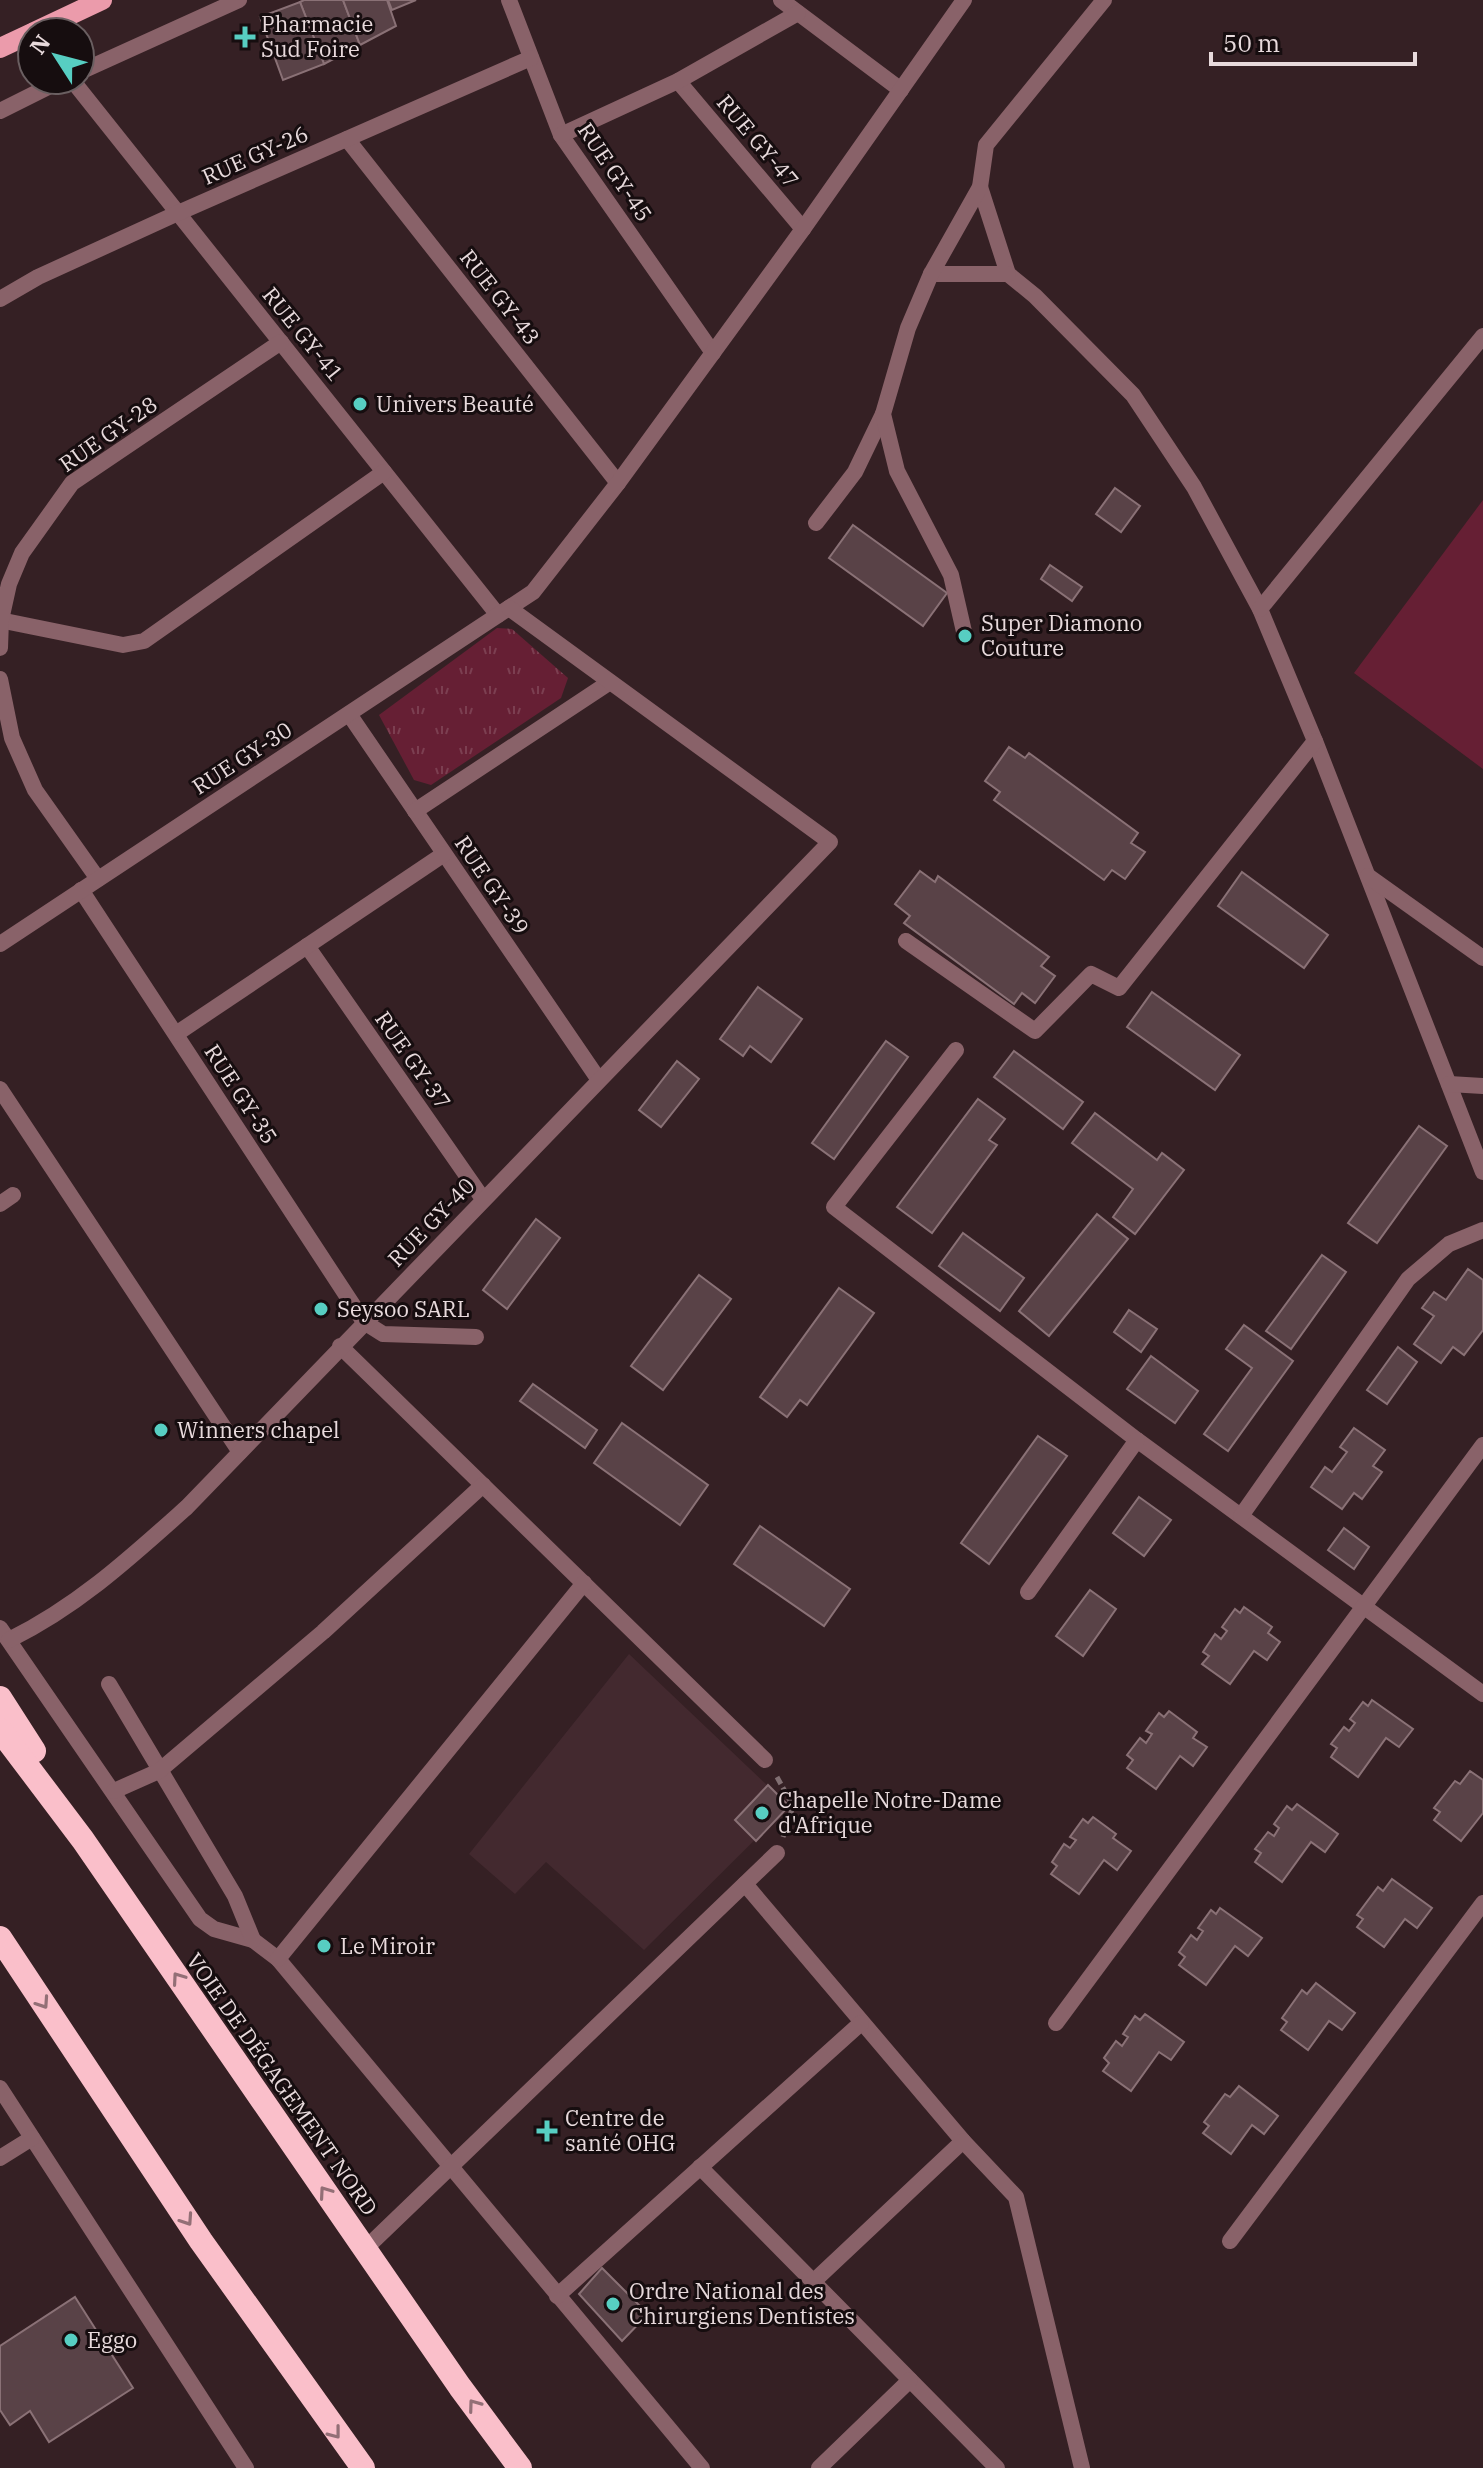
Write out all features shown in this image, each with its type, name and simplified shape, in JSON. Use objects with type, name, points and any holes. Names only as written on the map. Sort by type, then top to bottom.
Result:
[{"type":"highway","points":[[0,1698],[50,1776],[83,1840]]},
{"type":"highway","name":"VOIE DE DÉGAGEMENT NORD","points":[[0,1730],[83,1840],[520,2468]]},
{"type":"highway","points":[[0,1938],[201,2241],[363,2468]]},
{"type":"main road","points":[[68,16],[102,0]]},
{"type":"street","points":[[96,65],[239,0]]},
{"type":"street","name":"RUE GY-45","points":[[509,0],[561,135],[713,353]]},
{"type":"street","points":[[781,0],[901,90]]},
{"type":"street","name":"RUE GY-30","points":[[0,944],[533,592],[713,353],[964,0]]},
{"type":"street","points":[[816,523],[855,472],[883,414],[908,328],[931,274],[980,187],[986,145],[1104,0]]},
{"type":"street","points":[[561,135],[678,81],[798,13]]},
{"type":"street","name":"RUE GY-26","points":[[0,299],[38,277],[178,213],[531,58]]},
{"type":"street","name":"RUE GY-47","points":[[678,81],[803,229]]},
{"type":"street","points":[[0,111],[30,96]]},
{"type":"street","name":"RUE GY-41","points":[[85,96],[384,472],[503,612],[610,682],[830,842]]},
{"type":"street","name":"RUE GY-43","points":[[347,139],[618,483]]},
{"type":"street","points":[[980,187],[1008,274],[1035,296],[1133,395],[1194,487],[1260,609],[1315,741],[1483,1172]]},
{"type":"street","points":[[931,274],[1008,274]]},
{"type":"street","points":[[1260,609],[1483,336]]},
{"type":"street","name":"RUE GY-28","points":[[0,648],[1,620],[9,584],[22,553],[72,483],[281,342]]},
{"type":"street","points":[[883,414],[897,471],[951,575],[965,636]]},
{"type":"street","points":[[1,620],[123,645],[144,641],[384,472]]},
{"type":"street","points":[[0,679],[12,738],[35,790],[98,879]]},
{"type":"street","points":[[415,811],[610,682]]},
{"type":"street","name":"RUE GY-39","points":[[349,714],[599,1080]]},
{"type":"street","points":[[906,941],[1035,1031],[1091,974],[1119,988],[1315,741]]},
{"type":"street","name":"RUE GY-40","points":[[4,1634],[53,1618],[96,1588],[187,1507],[830,842]]},
{"type":"street","points":[[176,1034],[444,854]]},
{"type":"street","points":[[1368,876],[1483,958]]},
{"type":"street","name":"RUE GY-35","points":[[81,890],[364,1322]]},
{"type":"street","name":"RUE GY-37","points":[[307,946],[483,1199]]},
{"type":"street","points":[[956,1050],[834,1207],[1137,1440],[1483,1694]]},
{"type":"street","points":[[1449,1084],[1483,1086]]},
{"type":"street","points":[[0,1089],[240,1452]]},
{"type":"street","points":[[1241,1516],[1408,1279],[1449,1244],[1483,1230]]},
{"type":"street","points":[[364,1322],[383,1334],[476,1337]]},
{"type":"street","points":[[340,1346],[765,1760]]},
{"type":"street","points":[[1028,1592],[1137,1440]]},
{"type":"street","points":[[1056,2023],[1483,1445]]},
{"type":"street","points":[[114,1791],[159,1771],[323,1632],[483,1485]]},
{"type":"street","points":[[278,1959],[584,1583]]},
{"type":"street","points":[[4,1634],[200,1919],[214,1929],[253,1940],[278,1959],[702,2468]]},
{"type":"street","points":[[109,1684],[235,1896],[253,1940]]},
{"type":"street","points":[[365,2249],[777,1853]]},
{"type":"street","points":[[745,1884],[963,2141],[1016,2197],[1082,2468]]},
{"type":"street","points":[[1230,2241],[1483,1903]]},
{"type":"street","points":[[557,2296],[861,2023]]},
{"type":"street","points":[[0,2088],[246,2468]]},
{"type":"street","points":[[0,2158],[32,2138]]},
{"type":"street","points":[[813,2282],[963,2141]]},
{"type":"street","points":[[700,2167],[997,2468]]},
{"type":"street","points":[[819,2468],[910,2380]]},
{"type":"path","points":[[765,1760],[793,1806],[777,1853]]},
{"type":"shaded area","points":[[629,1654],[789,1806],[644,1950],[546,1862],[515,1894],[469,1854]]},
{"type":"green space","points":[[1483,500],[1483,769],[1354,673]]},
{"type":"green space","points":[[497,628],[512,629],[568,678],[561,698],[431,785],[414,780],[379,715]]},
{"type":"building","points":[[343,0],[360,45],[324,64],[300,2]]},
{"type":"building","points":[[343,0],[387,0],[396,26],[360,45]]},
{"type":"building","points":[[388,0],[416,0],[392,10]]},
{"type":"building","points":[[300,2],[324,64],[283,80],[260,17]]},
{"type":"building","points":[[1115,488],[1140,506],[1121,532],[1096,514]]},
{"type":"building","points":[[853,525],[947,593],[923,626],[829,558]]},
{"type":"building","points":[[1050,565],[1082,587],[1072,601],[1041,579]]},
{"type":"building","points":[[1009,747],[1025,758],[1029,753],[1138,833],[1131,843],[1145,852],[1125,879],[1112,870],[1104,880],[994,800],[1000,792],[985,781]]},
{"type":"building","points":[[920,871],[935,882],[938,876],[1049,957],[1041,966],[1055,976],[1035,1003],[1022,993],[1014,1004],[904,923],[910,916],[895,904]]},
{"type":"building","points":[[1242,872],[1328,935],[1304,968],[1218,906]]},
{"type":"building","points":[[758,987],[802,1019],[771,1062],[750,1046],[743,1056],[720,1039]]},
{"type":"building","points":[[1152,992],[1240,1055],[1215,1090],[1127,1027]]},
{"type":"building","points":[[886,1041],[908,1057],[834,1159],[812,1143]]},
{"type":"building","points":[[1014,1051],[1083,1102],[1063,1129],[994,1077]]},
{"type":"building","points":[[677,1061],[699,1079],[661,1127],[639,1110]]},
{"type":"building","points":[[978,1099],[1005,1119],[989,1140],[997,1145],[932,1233],[897,1207]]},
{"type":"building","points":[[1095,1113],[1157,1160],[1162,1153],[1184,1170],[1135,1234],[1113,1217],[1133,1189],[1072,1143]]},
{"type":"building","points":[[1419,1126],[1447,1146],[1377,1243],[1348,1223]]},
{"type":"building","points":[[1097,1214],[1128,1239],[1049,1336],[1019,1311]]},
{"type":"building","points":[[536,1219],[560,1238],[507,1309],[483,1290]]},
{"type":"building","points":[[963,1233],[1024,1278],[1000,1311],[939,1266]]},
{"type":"building","points":[[1322,1255],[1346,1272],[1291,1349],[1266,1331]]},
{"type":"building","points":[[1468,1269],[1483,1280],[1483,1330],[1464,1355],[1453,1347],[1441,1363],[1414,1344],[1434,1316],[1422,1308],[1434,1292],[1446,1300]]},
{"type":"building","points":[[699,1275],[731,1299],[663,1390],[631,1366]]},
{"type":"building","points":[[839,1288],[874,1313],[807,1405],[800,1400],[787,1417],[760,1397]]},
{"type":"building","points":[[1129,1310],[1157,1329],[1141,1352],[1114,1332]]},
{"type":"building","points":[[1244,1325],[1293,1361],[1228,1451],[1204,1434],[1252,1368],[1226,1349]]},
{"type":"building","points":[[1398,1347],[1417,1362],[1387,1404],[1367,1390]]},
{"type":"building","points":[[1151,1356],[1198,1391],[1175,1423],[1127,1389]]},
{"type":"building","points":[[533,1384],[597,1430],[585,1448],[520,1401]]},
{"type":"building","points":[[622,1423],[708,1485],[680,1525],[594,1463]]},
{"type":"building","points":[[1354,1428],[1385,1450],[1373,1466],[1382,1472],[1362,1499],[1354,1493],[1342,1509],[1311,1487],[1325,1467],[1332,1472],[1347,1452],[1340,1447]]},
{"type":"building","points":[[1038,1436],[1067,1456],[989,1564],[961,1543]]},
{"type":"building","points":[[1139,1497],[1171,1520],[1144,1556],[1113,1533]]},
{"type":"building","points":[[760,1526],[850,1589],[824,1626],[734,1564]]},
{"type":"building","points":[[1344,1528],[1369,1547],[1354,1569],[1328,1550]]},
{"type":"building","points":[[1090,1590],[1116,1609],[1083,1656],[1056,1636]]},
{"type":"building","points":[[1244,1607],[1272,1627],[1268,1633],[1280,1642],[1267,1660],[1254,1651],[1230,1684],[1202,1664],[1209,1656],[1203,1652],[1215,1634],[1221,1639],[1227,1631],[1222,1627],[1235,1609],[1240,1613]]},
{"type":"building","points":[[1372,1700],[1413,1729],[1399,1747],[1386,1738],[1358,1777],[1331,1757],[1337,1748],[1331,1744],[1344,1727],[1349,1731],[1355,1723],[1350,1719],[1363,1702],[1368,1706]]},
{"type":"building","points":[[1169,1711],[1197,1732],[1193,1738],[1207,1747],[1193,1766],[1180,1756],[1156,1789],[1127,1768],[1133,1760],[1127,1755],[1140,1738],[1146,1743],[1152,1734],[1146,1731],[1159,1713],[1164,1717]]},
{"type":"building","points":[[1470,1771],[1483,1780],[1483,1813],[1461,1841],[1434,1820],[1440,1812],[1434,1808],[1455,1781],[1460,1784]]},
{"type":"building","name":"Chapelle Notre-Dame d'Afrique","points":[[768,1785],[789,1806],[756,1841],[735,1820]]},
{"type":"building","points":[[1297,1804],[1338,1834],[1325,1852],[1311,1842],[1282,1882],[1255,1862],[1261,1853],[1255,1849],[1268,1832],[1274,1836],[1279,1828],[1274,1824],[1287,1806],[1292,1810]]},
{"type":"building","points":[[1093,1817],[1116,1834],[1113,1838],[1131,1851],[1117,1870],[1104,1860],[1079,1894],[1051,1874],[1057,1866],[1052,1862],[1064,1844],[1070,1848],[1076,1840],[1070,1837],[1083,1819],[1088,1823]]},
{"type":"building","points":[[1392,1879],[1432,1908],[1417,1928],[1405,1919],[1384,1947],[1357,1927],[1363,1919],[1357,1915],[1378,1887],[1383,1891]]},
{"type":"building","points":[[1220,1908],[1262,1938],[1248,1956],[1235,1946],[1206,1985],[1179,1965],[1185,1957],[1179,1952],[1191,1935],[1197,1940],[1203,1931],[1198,1928],[1211,1910],[1216,1914]]},
{"type":"building","points":[[1316,1983],[1355,2013],[1342,2030],[1329,2021],[1308,2050],[1281,2030],[1287,2022],[1282,2018],[1302,1990],[1307,1994]]},
{"type":"building","points":[[1145,2014],[1184,2042],[1171,2060],[1159,2052],[1131,2091],[1103,2071],[1109,2063],[1104,2058],[1116,2041],[1122,2046],[1128,2037],[1123,2034],[1135,2016],[1140,2020]]},
{"type":"building","points":[[1239,2086],[1278,2116],[1264,2134],[1252,2125],[1231,2154],[1203,2133],[1209,2126],[1204,2122],[1225,2094],[1230,2097]]},
{"type":"building","name":"Ordre National des Chirurgiens Dentistes","points":[[602,2268],[648,2314],[622,2341],[579,2294]]},
{"type":"building","points":[[75,2297],[133,2388],[49,2442],[30,2411],[10,2425],[0,2410],[0,2346]]},
{"type":"place","name":"Pharmacie Sud Foire","points":[[245,37]]},
{"type":"place","name":"Univers Beauté","points":[[360,404]]},
{"type":"place","name":"Super Diamono Couture","points":[[965,636]]},
{"type":"place","name":"Seysoo SARL","points":[[321,1309]]},
{"type":"place","name":"Winners chapel","points":[[161,1430]]},
{"type":"place","name":"Chapelle Notre-Dame d'Afrique","points":[[762,1813]]},
{"type":"place","name":"Le Miroir","points":[[324,1946]]},
{"type":"place","name":"Centre de santé OHG","points":[[547,2131]]},
{"type":"place","name":"Ordre National des Chirurgiens Dentistes","points":[[613,2304]]},
{"type":"place","name":"Eggo","points":[[71,2340]]}]
